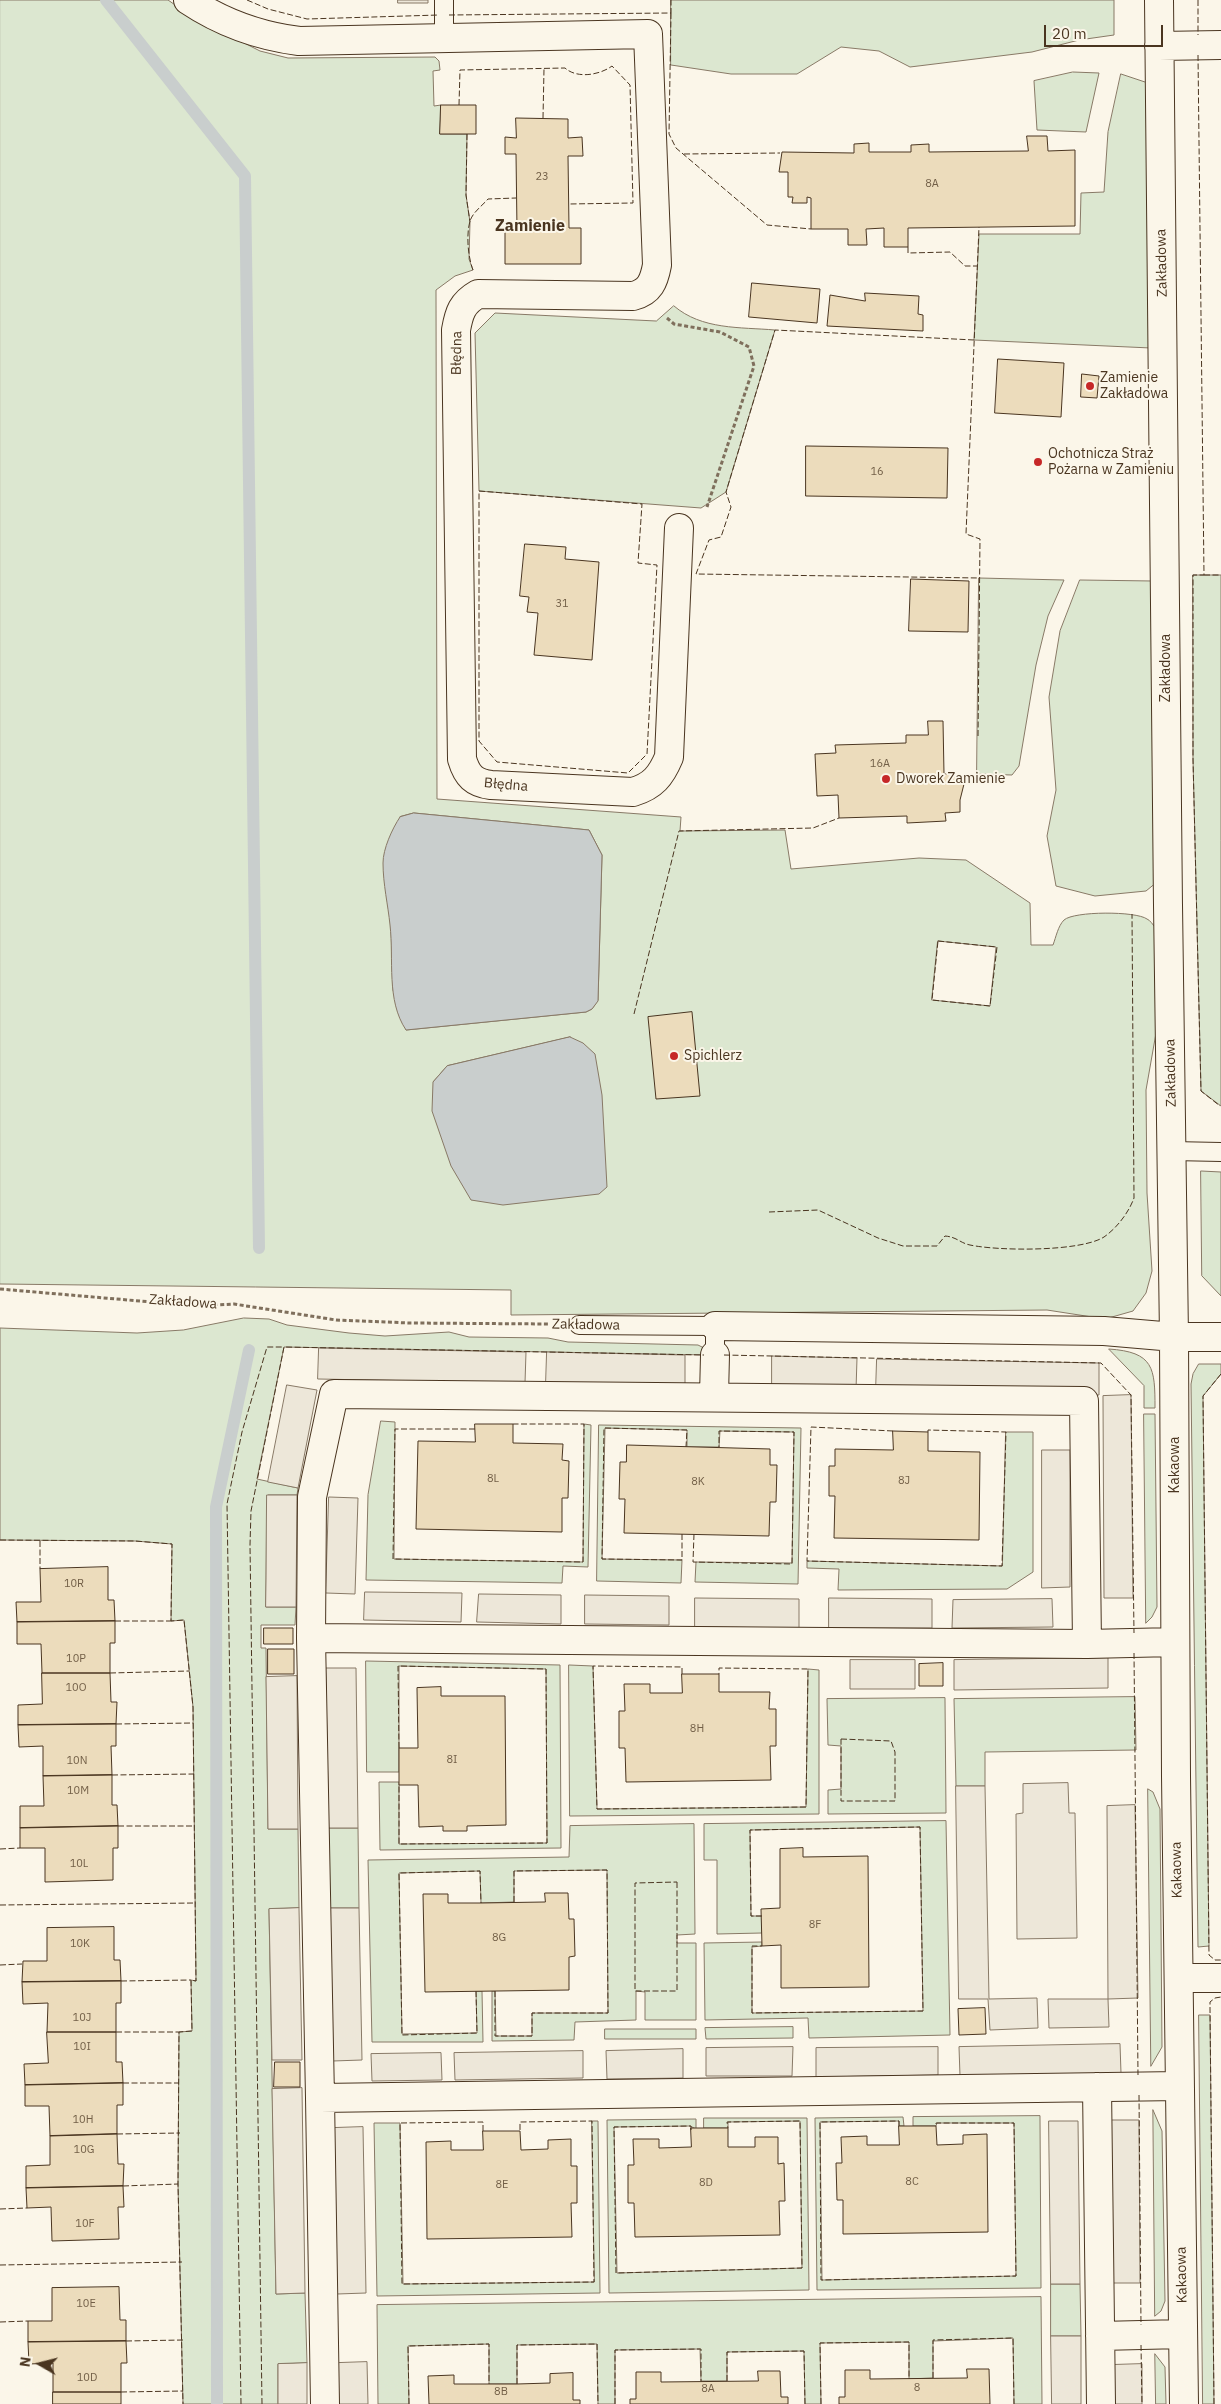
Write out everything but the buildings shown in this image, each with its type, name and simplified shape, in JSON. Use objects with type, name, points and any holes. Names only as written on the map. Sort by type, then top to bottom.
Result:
[{"type":"street","points":[[188,0],[242,28],[269,37],[298,41],[648,34],[657,265],[654,281],[647,290]]},
{"type":"street","name":"Zakładowa","points":[[1158,0],[1174,1337]]},
{"type":"street","points":[[1159,46],[1221,45]]},
{"type":"street","name":"Błędna","points":[[647,290],[633,296],[478,294],[469,299],[462,307],[456,330],[462,759],[465,771],[471,778],[480,784],[491,786],[633,792],[645,788],[657,780],[669,757],[679,528]]},
{"type":"street","name":"Zakładowa","points":[[715,1326],[1104,1331],[1174,1337],[1221,1338]]},
{"type":"street","name":"Kakaowa","points":[[1174,1337],[1179,2086],[1184,2404]]},
{"type":"street","points":[[714,1396],[715,1355]]},
{"type":"street","points":[[324,2404],[311,1638],[312,1497],[334,1394],[714,1396],[1084,1401],[1087,1644]]},
{"type":"street","points":[[311,1638],[1087,1644],[1175,1642]]},
{"type":"street","points":[[1178,1978],[1221,1978]]},
{"type":"street","points":[[320,2098],[1179,2086]]},
{"type":"street","points":[[1097,2087],[1101,2404]]},
{"type":"street","points":[[1100,2336],[1183,2334]]},
{"type":"lane","points":[[444,0],[444,39]]},
{"type":"lane","points":[[1172,1151],[1221,1152]]},
{"type":"lane","name":"Zakładowa","points":[[579,1324],[715,1326]]},
{"type":"lane","points":[[715,1326],[715,1355]]},
{"type":"path","points":[[647,290],[656,308],[674,324],[720,332],[749,347],[754,366],[706,508],[679,528]]},
{"type":"path","name":"Zakładowa","points":[[0,1289],[198,1306],[234,1304],[336,1320],[410,1323],[579,1324]]},
{"type":"green space","points":[[0,0],[168,0],[191,16],[260,51],[288,58],[435,57],[439,61],[440,70],[433,71],[434,106],[441,105],[440,134],[467,134],[466,195],[470,222],[469,259],[473,270],[455,276],[436,290],[437,799],[681,817],[680,831],[785,830],[791,869],[919,858],[966,860],[1030,903],[1031,945],[1053,945],[1062,922],[1070,917],[1119,913],[1141,916],[1148,920],[1155,927],[1159,1016],[1146,1090],[1147,1193],[1152,1271],[1146,1293],[1133,1311],[1105,1319],[1047,1310],[511,1315],[511,1290],[0,1284]],"holes":[[[414,813],[589,830],[602,855],[598,1000],[592,1009],[586,1012],[406,1030],[393,990],[391,927],[400,817]],[[938,941],[996,947],[990,1006],[932,1000]],[[570,1037],[433,1082],[447,1066]]]},
{"type":"green space","points":[[671,0],[1114,0],[1114,35],[1079,40],[1032,52],[910,67],[879,51],[841,47],[797,74],[731,74],[671,65]]},
{"type":"green space","points":[[1073,72],[1099,73],[1086,132],[1037,130],[1034,81]]},
{"type":"green space","points":[[1121,74],[1148,83],[1151,348],[974,340],[979,234],[1080,234],[1081,193],[1104,192],[1108,132]]},
{"type":"green space","points":[[674,306],[685,314],[709,323],[722,326],[775,330],[726,492],[701,508],[479,491],[475,333],[495,313],[656,321]]},
{"type":"green space","points":[[1193,575],[1221,575],[1221,1106],[1201,1091],[1193,759]]},
{"type":"green space","points":[[979,578],[1064,580],[1048,616],[1036,665],[1019,766],[1012,775],[977,774]]},
{"type":"green space","points":[[1080,580],[1153,581],[1157,882],[1146,891],[1095,896],[1056,886],[1047,836],[1056,790],[1049,697],[1060,631]]},
{"type":"green space","points":[[1201,1171],[1221,1172],[1221,1296],[1202,1276]]},
{"type":"green space","points":[[244,1318],[269,1319],[287,1325],[385,1336],[449,1332],[469,1337],[548,1338],[568,1342],[698,1345],[706,1349],[708,1355],[284,1347],[257,1479],[298,1488],[297,1495],[268,1495],[266,1607],[296,1607],[295,1625],[261,1625],[261,1648],[266,1648],[268,1829],[298,1829],[299,1908],[269,1909],[276,2294],[305,2293],[307,2363],[278,2364],[278,2404],[183,2404],[178,2184],[179,2032],[192,2031],[191,1980],[196,1981],[193,1707],[184,1620],[171,1621],[172,1544],[135,1541],[0,1540],[0,1328],[137,1333],[183,1330]]},
{"type":"green space","points":[[1109,1349],[1135,1354],[1143,1358],[1149,1365],[1154,1382],[1155,1408],[1144,1408],[1144,1386]]},
{"type":"green space","points":[[1199,1364],[1221,1364],[1221,1374],[1203,1396],[1209,1946],[1198,1947],[1191,1384],[1193,1374]]},
{"type":"green space","points":[[1144,1414],[1155,1414],[1157,1607],[1152,1617],[1146,1623]]},
{"type":"green space","points":[[381,1421],[395,1422],[394,1559],[583,1562],[584,1424],[591,1425],[588,1567],[563,1566],[562,1583],[366,1580],[368,1495]]},
{"type":"green space","points":[[599,1425],[801,1428],[798,1584],[695,1582],[696,1562],[792,1563],[794,1432],[720,1431],[719,1447],[687,1447],[687,1430],[605,1428],[602,1559],[682,1560],[681,1583],[597,1581]]},
{"type":"green space","points":[[1006,1432],[1033,1432],[1033,1572],[1007,1589],[838,1590],[839,1569],[807,1568],[807,1561],[1002,1566]]},
{"type":"green space","points":[[366,1661],[560,1665],[561,1848],[380,1850],[379,1782],[399,1782],[399,1844],[547,1843],[546,1669],[399,1666],[399,1772],[367,1772]]},
{"type":"green space","points":[[569,1665],[593,1666],[597,1809],[806,1807],[808,1669],[819,1670],[819,1814],[570,1816]]},
{"type":"green space","points":[[1135,1697],[1136,1750],[985,1752],[985,1786],[956,1786],[954,1699]]},
{"type":"green space","points":[[945,1698],[946,1813],[828,1814],[828,1790],[841,1789],[841,1746],[828,1745],[827,1699]]},
{"type":"green space","points":[[1148,1789],[1153,1792],[1160,1809],[1162,2047],[1151,2066]]},
{"type":"green space","points":[[946,1821],[950,2035],[809,2038],[808,2018],[705,2020],[704,1943],[762,1942],[762,1946],[752,1947],[752,2013],[923,2011],[920,1827],[750,1830],[751,1916],[762,1916],[762,1933],[717,1934],[717,1860],[704,1860],[704,1824]]},
{"type":"green space","points":[[694,1824],[695,1934],[677,1935],[677,1943],[696,1943],[696,2020],[645,2020],[645,1992],[636,1991],[636,2020],[575,2022],[574,2040],[492,2041],[492,1991],[495,1991],[496,2036],[532,2036],[532,2013],[608,2013],[607,1870],[514,1871],[514,1902],[481,1903],[480,1871],[399,1873],[402,2034],[477,2033],[476,1991],[482,1991],[483,2042],[372,2042],[368,1860],[569,1857],[570,1826]]},
{"type":"green space","points":[[329,1828],[358,1828],[359,1908],[330,1908]]},
{"type":"green space","points":[[1199,2015],[1210,2015],[1214,2404],[1203,2404]]},
{"type":"green space","points":[[793,2027],[793,2038],[706,2039],[705,2028]]},
{"type":"green space","points":[[605,2029],[696,2029],[696,2039],[605,2039]]},
{"type":"green space","points":[[1153,2110],[1162,2131],[1165,2301],[1161,2311],[1155,2316]]},
{"type":"green space","points":[[1040,2116],[1041,2288],[817,2290],[815,2118],[903,2117],[904,2126],[899,2126],[899,2121],[820,2122],[822,2280],[1016,2276],[1014,2123],[937,2123],[936,2126],[913,2126],[913,2117]]},
{"type":"green space","points":[[704,2118],[807,2118],[809,2290],[609,2293],[607,2120],[696,2119],[696,2129],[690,2126],[614,2127],[617,2273],[802,2268],[800,2121],[728,2122],[728,2128],[704,2128]]},
{"type":"green space","points":[[592,2121],[598,2121],[600,2293],[377,2296],[374,2123],[400,2123],[403,2284],[594,2282]]},
{"type":"green space","points":[[1051,2284],[1080,2284],[1081,2336],[1051,2336]]},
{"type":"green space","points":[[1041,2297],[1042,2404],[1014,2404],[1013,2338],[933,2341],[933,2378],[909,2379],[909,2342],[820,2343],[821,2404],[805,2404],[804,2351],[727,2352],[727,2381],[701,2381],[700,2349],[615,2350],[615,2404],[598,2404],[597,2344],[517,2345],[517,2384],[489,2384],[489,2344],[408,2346],[409,2404],[378,2404],[377,2305]]},
{"type":"green space","points":[[1155,2354],[1165,2367],[1166,2404],[1156,2404]]},
{"type":"shaded area","points":[[398,0],[428,0],[428,3],[398,3]]},
{"type":"shaded area","points":[[414,813],[589,830],[602,855],[598,1001],[592,1009],[586,1012],[406,1030],[400,1018],[393,993],[391,938],[383,857],[391,833],[400,817]]},
{"type":"shaded area","points":[[570,1037],[583,1043],[595,1054],[602,1095],[607,1187],[599,1194],[503,1205],[471,1200],[451,1166],[432,1111],[433,1082],[447,1066]]},
{"type":"shaded area","points":[[319,1348],[526,1352],[525,1383],[318,1379]]},
{"type":"shaded area","points":[[547,1352],[685,1355],[685,1386],[546,1383]]},
{"type":"shaded area","points":[[772,1356],[857,1358],[856,1390],[772,1388]]},
{"type":"shaded area","points":[[877,1359],[1099,1363],[1099,1395],[876,1390]]},
{"type":"shaded area","points":[[287,1385],[317,1390],[298,1488],[268,1482]]},
{"type":"shaded area","points":[[1131,1395],[1133,1598],[1104,1598],[1103,1396]]},
{"type":"shaded area","points":[[1042,1450],[1070,1450],[1070,1587],[1042,1588]]},
{"type":"shaded area","points":[[267,1495],[297,1495],[296,1607],[266,1607]]},
{"type":"shaded area","points":[[329,1497],[358,1498],[355,1594],[326,1593]]},
{"type":"shaded area","points":[[365,1592],[462,1593],[461,1622],[364,1620]]},
{"type":"shaded area","points":[[479,1594],[561,1595],[561,1624],[477,1622]]},
{"type":"shaded area","points":[[585,1595],[669,1596],[669,1625],[585,1624]]},
{"type":"shaded area","points":[[695,1598],[799,1599],[799,1628],[695,1627]]},
{"type":"shaded area","points":[[829,1598],[932,1599],[932,1628],[829,1628]]},
{"type":"shaded area","points":[[1052,1599],[1053,1627],[952,1628],[953,1600]]},
{"type":"shaded area","points":[[1108,1658],[1108,1688],[954,1690],[954,1660]]},
{"type":"shaded area","points":[[850,1660],[915,1660],[915,1689],[850,1689]]},
{"type":"shaded area","points":[[326,1668],[356,1668],[358,1828],[329,1828]]},
{"type":"shaded area","points":[[297,1676],[298,1829],[268,1829],[266,1677]]},
{"type":"shaded area","points":[[1068,1783],[1069,1813],[1075,1813],[1077,1938],[1017,1939],[1016,1814],[1023,1813],[1023,1784]]},
{"type":"shaded area","points":[[956,1786],[985,1786],[989,1999],[1037,1998],[1038,2028],[990,2030],[988,1999],[959,1999]]},
{"type":"shaded area","points":[[1135,1805],[1138,1998],[1108,1999],[1107,1806]]},
{"type":"shaded area","points":[[299,1908],[302,2060],[272,2060],[269,1909]]},
{"type":"shaded area","points":[[330,1908],[359,1908],[362,2060],[333,2061]]},
{"type":"shaded area","points":[[1048,1999],[1108,1999],[1109,2027],[1049,2028]]},
{"type":"shaded area","points":[[1120,2044],[1121,2073],[960,2076],[959,2047]]},
{"type":"shaded area","points":[[793,2047],[792,2076],[706,2076],[706,2048]]},
{"type":"shaded area","points":[[938,2047],[938,2075],[816,2077],[816,2048]]},
{"type":"shaded area","points":[[683,2049],[683,2078],[607,2079],[606,2051]]},
{"type":"shaded area","points":[[583,2051],[583,2078],[455,2080],[454,2053]]},
{"type":"shaded area","points":[[441,2053],[442,2080],[372,2081],[371,2054]]},
{"type":"shaded area","points":[[302,2088],[305,2293],[276,2294],[272,2089]]},
{"type":"shaded area","points":[[1111,2120],[1139,2120],[1140,2283],[1112,2283]]},
{"type":"shaded area","points":[[1049,2121],[1078,2121],[1080,2284],[1051,2284]]},
{"type":"shaded area","points":[[363,2127],[366,2293],[337,2294],[333,2128]]},
{"type":"shaded area","points":[[1051,2336],[1081,2336],[1081,2404],[1052,2404]]},
{"type":"shaded area","points":[[367,2362],[368,2404],[338,2404],[338,2363]]},
{"type":"shaded area","points":[[307,2363],[307,2404],[278,2404],[278,2364]]},
{"type":"shaded area","points":[[1142,2364],[1142,2404],[1112,2404],[1111,2365]]},
{"type":"waterway","points":[[106,0],[245,176],[259,1248]]},
{"type":"waterway","points":[[217,2404],[216,1507],[249,1350]]},
{"type":"fence","points":[[247,0],[268,9],[307,19],[439,15]]},
{"type":"fence","points":[[449,15],[671,13],[671,0]]},
{"type":"fence","points":[[1198,0],[1198,35]]},
{"type":"fence","points":[[671,13],[669,134],[676,148],[767,225],[811,229]]},
{"type":"fence","points":[[1198,55],[1204,575],[1193,575],[1193,759],[1201,1091],[1220,1106]]},
{"type":"fence","points":[[459,105],[460,70],[565,68],[582,75],[601,72],[612,66],[630,85],[633,203],[569,204]]},
{"type":"fence","points":[[543,118],[544,69]]},
{"type":"fence","points":[[467,134],[466,195],[470,222]]},
{"type":"fence","points":[[684,154],[780,153]]},
{"type":"fence","points":[[473,270],[468,239],[471,218],[488,199],[516,198]]},
{"type":"fence","points":[[978,736],[980,539],[966,534],[979,227]]},
{"type":"fence","points":[[908,247],[908,253],[950,252],[965,266],[978,266]]},
{"type":"fence","points":[[974,340],[775,330],[726,492],[731,507],[721,537],[709,540],[696,574],[979,578]]},
{"type":"fence","points":[[479,491],[642,504],[638,563],[657,565],[647,754],[628,773],[497,762],[479,741],[479,491]]},
{"type":"fence","points":[[1204,575],[1221,575]]},
{"type":"fence","points":[[634,1014],[679,831],[813,828],[839,818]]},
{"type":"fence","points":[[769,1212],[818,1210],[878,1238],[903,1246],[937,1246],[945,1236],[967,1244],[983,1247],[1018,1249],[1058,1248],[1092,1242],[1109,1233],[1122,1219],[1134,1198],[1132,914]]},
{"type":"fence","points":[[938,941],[997,947],[990,1006],[932,1000],[938,941]]},
{"type":"fence","points":[[241,2404],[227,1504],[242,1432],[267,1347],[284,1347]]},
{"type":"fence","points":[[262,2404],[250,1545],[251,1511],[284,1347],[704,1355]]},
{"type":"fence","points":[[724,1355],[1101,1363],[1131,1395],[1134,1633]]},
{"type":"fence","points":[[1221,1374],[1203,1396],[1209,1955],[1215,1960],[1221,1960]]},
{"type":"fence","points":[[475,1429],[395,1429],[393,1559],[583,1562],[584,1424],[513,1424]]},
{"type":"fence","points":[[893,1431],[811,1427],[807,1561],[1002,1566],[1006,1432],[928,1430],[928,1432]]},
{"type":"fence","points":[[682,1534],[682,1560],[602,1559],[604,1428],[687,1430],[686,1447]]},
{"type":"fence","points":[[694,1534],[693,1562],[792,1564],[794,1432],[719,1431],[719,1447]]},
{"type":"fence","points":[[0,1540],[135,1541],[172,1544],[171,1621],[184,1620],[193,1707],[196,1981],[191,1980],[192,2031],[179,2032],[178,2184],[183,2404]]},
{"type":"fence","points":[[40,1541],[40,1569]]},
{"type":"fence","points":[[115,1621],[171,1621]]},
{"type":"fence","points":[[1134,1653],[1138,2075]]},
{"type":"fence","points":[[399,1748],[398,1666],[546,1669],[547,1843],[399,1844],[399,1785]]},
{"type":"fence","points":[[682,1674],[682,1667],[593,1666],[597,1809],[806,1807],[808,1669],[719,1668],[719,1674]]},
{"type":"fence","points":[[110,1673],[189,1671]]},
{"type":"fence","points":[[116,1724],[193,1723]]},
{"type":"fence","points":[[841,1739],[891,1741],[895,1752],[895,1801],[841,1801],[841,1739]]},
{"type":"fence","points":[[112,1775],[194,1774]]},
{"type":"fence","points":[[118,1826],[195,1826]]},
{"type":"fence","points":[[762,1916],[751,1916],[750,1830],[920,1827],[923,2011],[752,2013],[752,1946],[762,1946]]},
{"type":"fence","points":[[0,1849],[20,1848]]},
{"type":"fence","points":[[495,1991],[495,2036],[532,2036],[532,2013],[608,2013],[607,1870],[514,1871],[514,1902]]},
{"type":"fence","points":[[476,1991],[477,2033],[402,2035],[399,1873],[480,1871],[481,1903]]},
{"type":"fence","points":[[677,1882],[677,1991],[635,1991],[635,1883],[677,1882]]},
{"type":"fence","points":[[0,1905],[196,1903]]},
{"type":"fence","points":[[0,1965],[22,1964]]},
{"type":"fence","points":[[121,1981],[191,1980]]},
{"type":"fence","points":[[1214,2404],[1210,2002],[1215,1998],[1221,1997]]},
{"type":"fence","points":[[116,2032],[179,2032]]},
{"type":"fence","points":[[123,2083],[179,2083]]},
{"type":"fence","points":[[1139,2095],[1141,2325]]},
{"type":"fence","points":[[483,2131],[483,2122],[400,2123],[402,2284],[594,2282],[592,2121],[520,2122],[520,2131]]},
{"type":"fence","points":[[691,2130],[691,2126],[614,2127],[616,2273],[802,2268],[800,2121],[727,2122],[728,2128]]},
{"type":"fence","points":[[899,2126],[899,2121],[820,2122],[821,2280],[1016,2276],[1014,2123],[936,2123],[936,2126]]},
{"type":"fence","points":[[117,2134],[180,2133]]},
{"type":"fence","points":[[123,2186],[178,2184]]},
{"type":"fence","points":[[0,2209],[27,2208]]},
{"type":"fence","points":[[0,2265],[182,2262]]},
{"type":"fence","points":[[0,2322],[28,2321]]},
{"type":"fence","points":[[933,2378],[933,2340],[1013,2338],[1014,2404]]},
{"type":"fence","points":[[126,2341],[183,2340]]},
{"type":"fence","points":[[821,2404],[820,2343],[909,2342],[909,2379]]},
{"type":"fence","points":[[409,2404],[408,2346],[489,2344],[489,2384]]},
{"type":"fence","points":[[517,2384],[517,2345],[597,2344],[598,2404]]},
{"type":"fence","points":[[1141,2345],[1142,2404]]},
{"type":"fence","points":[[615,2404],[615,2350],[701,2349],[701,2381]]},
{"type":"fence","points":[[727,2381],[727,2352],[804,2351],[805,2404]]},
{"type":"fence","points":[[121,2392],[183,2391]]},
{"type":"place","name":"Zamienie Zakładowa","points":[[1090,386]]},
{"type":"place","name":"Ochotnicza Straż Pożarna w Zamieniu","points":[[1038,462]]},
{"type":"place","name":"Dworek Zamienie","points":[[886,779]]},
{"type":"place","name":"Spichlerz","points":[[674,1056]]},
{"type":"district","name":"Zamienie","points":[[530,226]]}]
